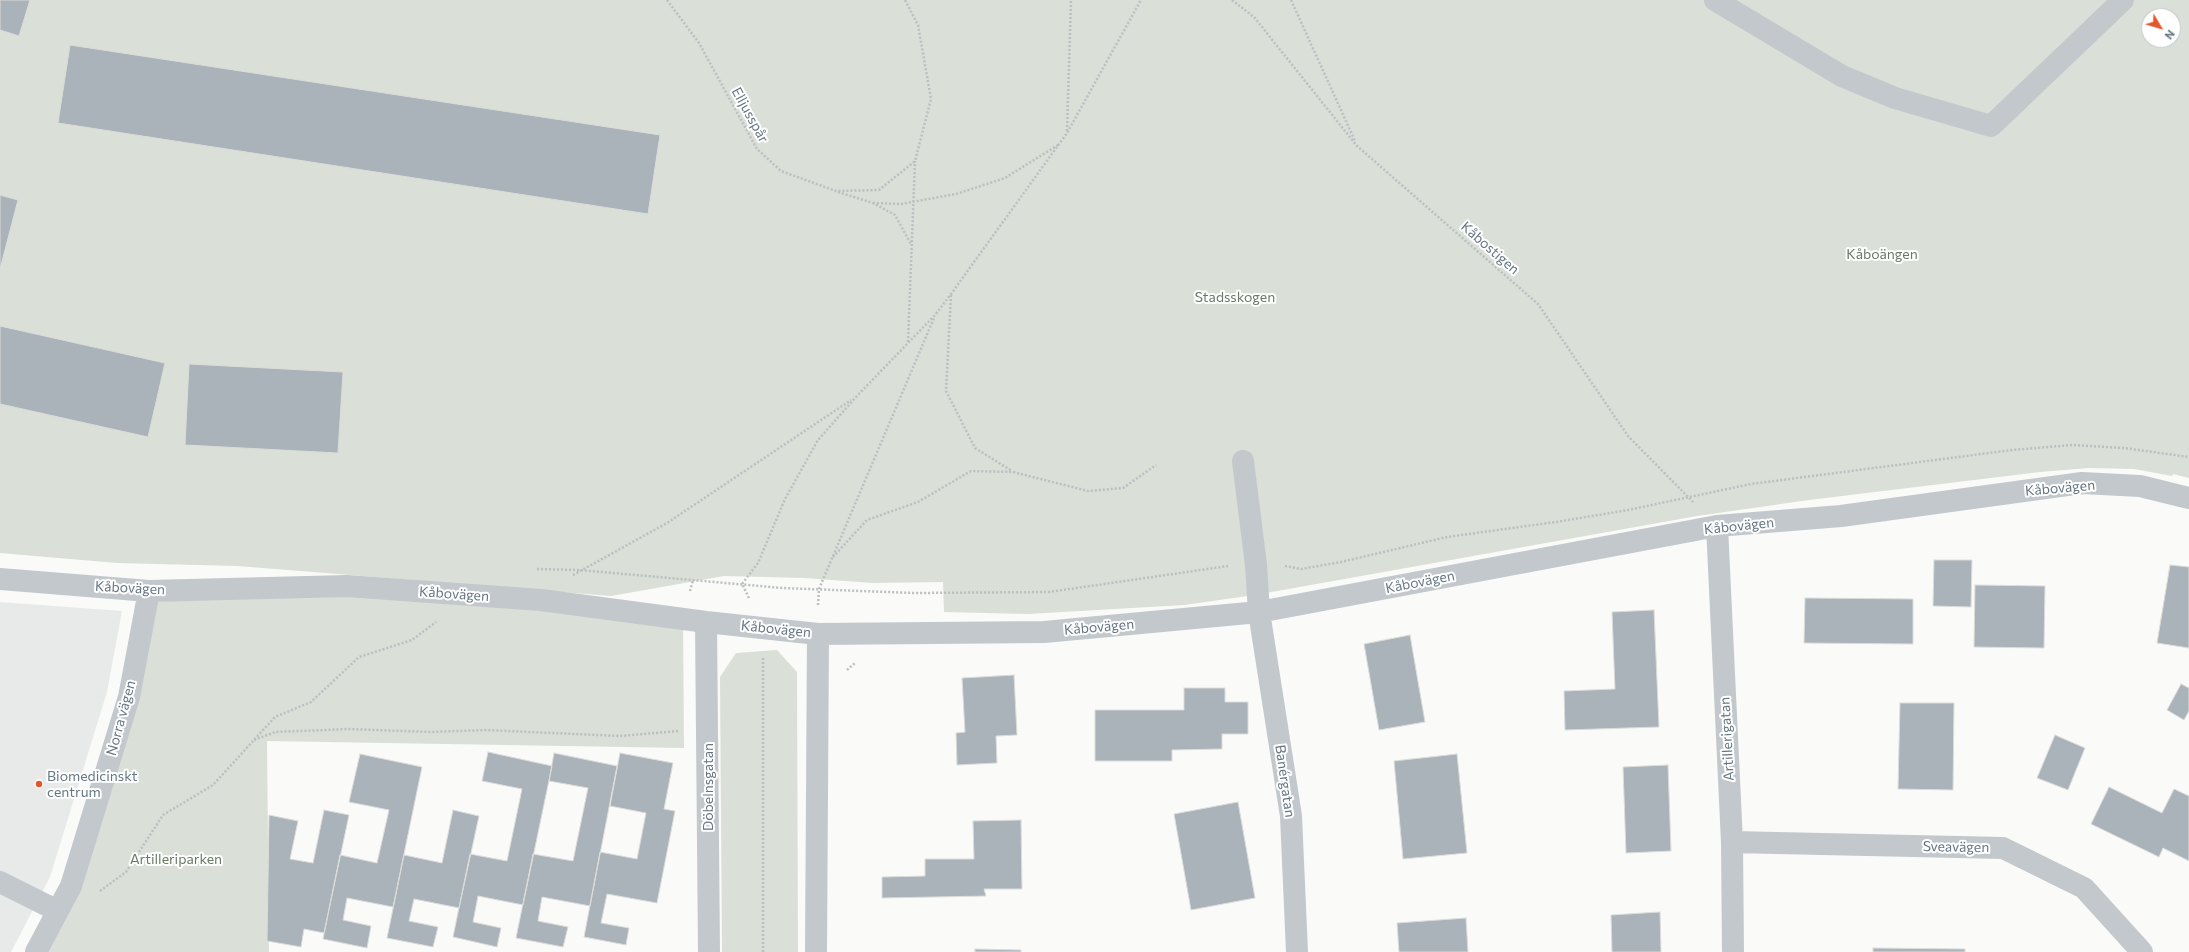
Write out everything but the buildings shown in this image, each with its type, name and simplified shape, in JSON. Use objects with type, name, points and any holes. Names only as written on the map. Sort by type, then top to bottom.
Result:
[{"type":"street","points":[[1715,0],[1842,76],[1896,98],[1991,126],[2123,0]]},
{"type":"street","name":"Banérgatan","points":[[1243,461],[1256,565],[1259,612],[1291,816],[1297,952]]},
{"type":"street","name":"Kåbovägen","points":[[0,579],[149,591],[347,586],[541,600],[706,622],[818,634],[1044,632],[1259,612],[1717,526],[1841,516],[2082,483],[2140,486],[2189,498]]},
{"type":"street","name":"Artillerigatan","points":[[1717,526],[1732,842],[1733,952]]},
{"type":"street","name":"Norra vägen","points":[[36,952],[71,886],[129,697],[149,591]]},
{"type":"street","name":"Döbelnsgatan","points":[[706,622],[709,952]]},
{"type":"street","points":[[816,952],[818,634]]},
{"type":"street","name":"Sveavägen","points":[[1732,842],[2003,848],[2084,888],[2142,952]]},
{"type":"street","points":[[0,882],[58,911]]},
{"type":"path","name":"Elljusspår","points":[[667,0],[699,43],[757,149],[781,171],[836,191],[879,190],[915,161]]},
{"type":"path","points":[[904,0],[918,25],[930,99],[915,161],[908,343]]},
{"type":"path","points":[[1067,133],[1071,0]]},
{"type":"path","points":[[742,584],[758,563],[786,499],[818,440],[855,398],[935,315],[951,294],[1067,133],[1141,0]]},
{"type":"path","name":"Kåbostigen","points":[[1232,0],[1254,17],[1358,146],[1538,304],[1628,436],[1717,526]]},
{"type":"path","points":[[1291,0],[1358,146]]},
{"type":"path","points":[[873,203],[901,204],[956,194],[1005,178],[1059,144]]},
{"type":"path","points":[[836,191],[873,203],[895,215],[912,245]]},
{"type":"path","points":[[951,294],[946,391],[975,448],[1013,472]]},
{"type":"path","points":[[818,634],[819,589],[935,315]]},
{"type":"path","points":[[541,600],[579,570],[667,523],[855,398]]},
{"type":"path","points":[[531,570],[579,570],[819,589],[914,593],[1049,592],[1141,580],[1209,567],[1280,565],[1301,569],[1342,562],[1447,537],[1556,522],[1751,484],[2012,450],[2072,445],[2124,448],[2189,457]]},
{"type":"path","points":[[833,557],[867,520],[918,502],[971,471],[1013,472],[1088,491],[1123,488],[1156,465]]},
{"type":"path","points":[[96,894],[126,872],[163,815],[213,785],[275,717],[311,702],[359,657],[412,640],[470,595]]},
{"type":"path","points":[[763,628],[763,952]]},
{"type":"path","points":[[845,673],[859,660]]},
{"type":"path","points":[[253,740],[275,732],[348,729],[430,732],[485,730],[620,736],[680,731]]},
{"type":"shaded area","name":"Biomedicinskt centrum","points":[[0,602],[122,611],[107,692],[50,877],[11,952],[0,952]]},
{"type":"green space","name":"Stadsskogen","points":[[0,0],[2189,0],[2189,478],[2173,474],[2172,476],[2134,469],[2089,468],[2040,472],[1809,500],[1697,516],[1255,595],[1184,605],[1028,614],[944,612],[943,582],[873,583],[804,578],[724,576],[611,596],[238,566],[117,563],[0,553]]},
{"type":"green space","name":"Artilleriparken","points":[[347,586],[683,619],[684,748],[267,741],[269,952],[36,952],[58,911],[149,591]]},
{"type":"green space","points":[[777,650],[797,672],[798,952],[722,952],[720,677],[736,653]]},
{"type":"place","name":"Biomedicinskt centrum","points":[[39,784]]},
{"type":"park label","name":"Kåboängen","points":[[1882,254]]}]
